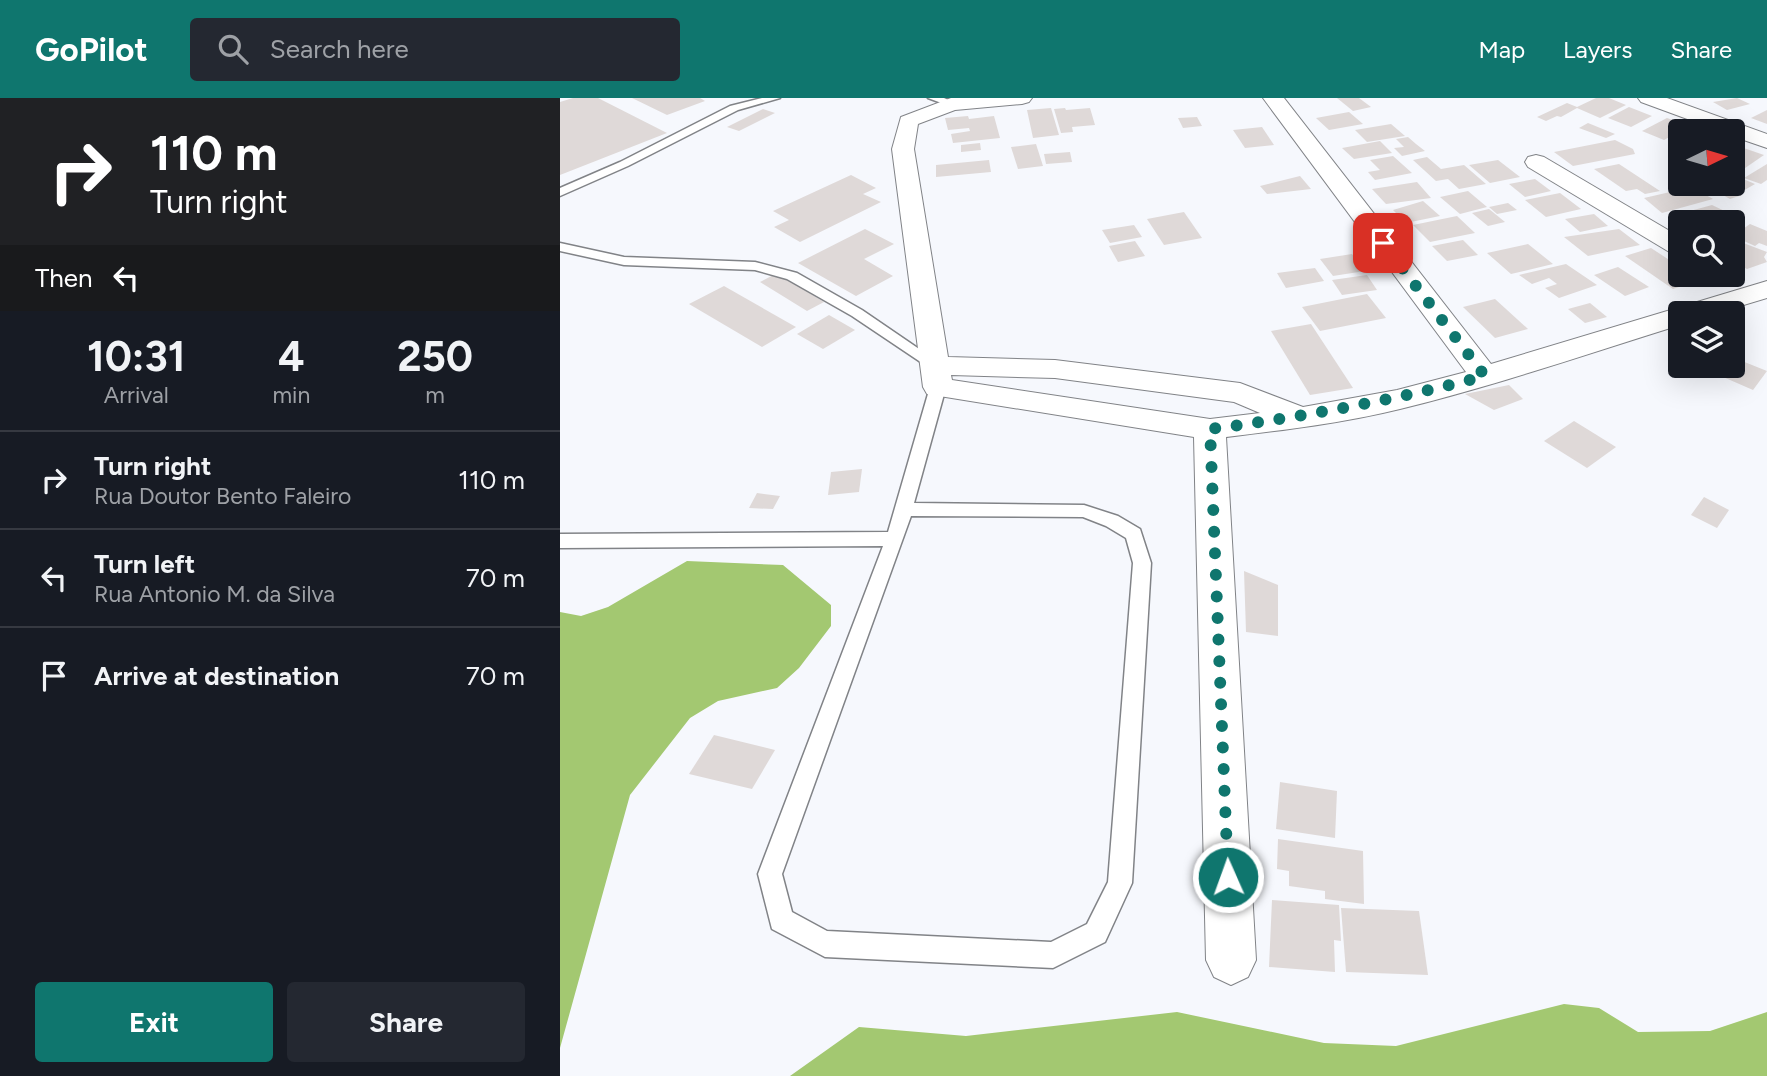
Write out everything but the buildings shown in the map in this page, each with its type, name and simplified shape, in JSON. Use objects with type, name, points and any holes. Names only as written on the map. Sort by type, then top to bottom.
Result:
[{"type":"street","points":[[937,377],[903,149],[908,121],[942,101],[1022,98]]},
{"type":"street","points":[[1273,98],[1485,376]]},
{"type":"street","points":[[1648,98],[1767,141]]},
{"type":"street","points":[[1536,162],[1668,241]]},
{"type":"street","points":[[1745,284],[1761,291]]},
{"type":"street","points":[[1728,301],[1761,291]]},
{"type":"street","points":[[937,377],[1210,429],[1300,418],[1397,400],[1668,320]]},
{"type":"street","points":[[937,377],[1055,369],[1240,393],[1300,418]]},
{"type":"street","points":[[1210,429],[1231,960]]},
{"type":"lane","points":[[560,192],[624,164],[734,108],[775,98]]},
{"type":"lane","points":[[560,247],[624,261],[755,266],[792,276],[857,313],[937,377],[895,539],[770,874],[781,920],[825,944],[1053,955],[1096,933],[1120,883],[1142,563],[1134,534],[1112,521],[1084,511],[903,509]]},
{"type":"lane","points":[[560,541],[895,539]]},
{"type":"green space","points":[[687,561],[783,565],[831,605],[831,626],[799,668],[777,688],[718,701],[690,718],[630,795],[560,1048],[560,612],[581,616],[608,607]]},
{"type":"green space","points":[[1564,1004],[1599,1008],[1638,1032],[1710,1031],[1767,1012],[1767,1076],[790,1076],[859,1027],[966,1036],[1177,1012],[1324,1043],[1396,1046]]},
{"type":"route","points":[[1228,877],[1210,429],[1300,418],[1397,400],[1485,376],[1383,243]]}]
